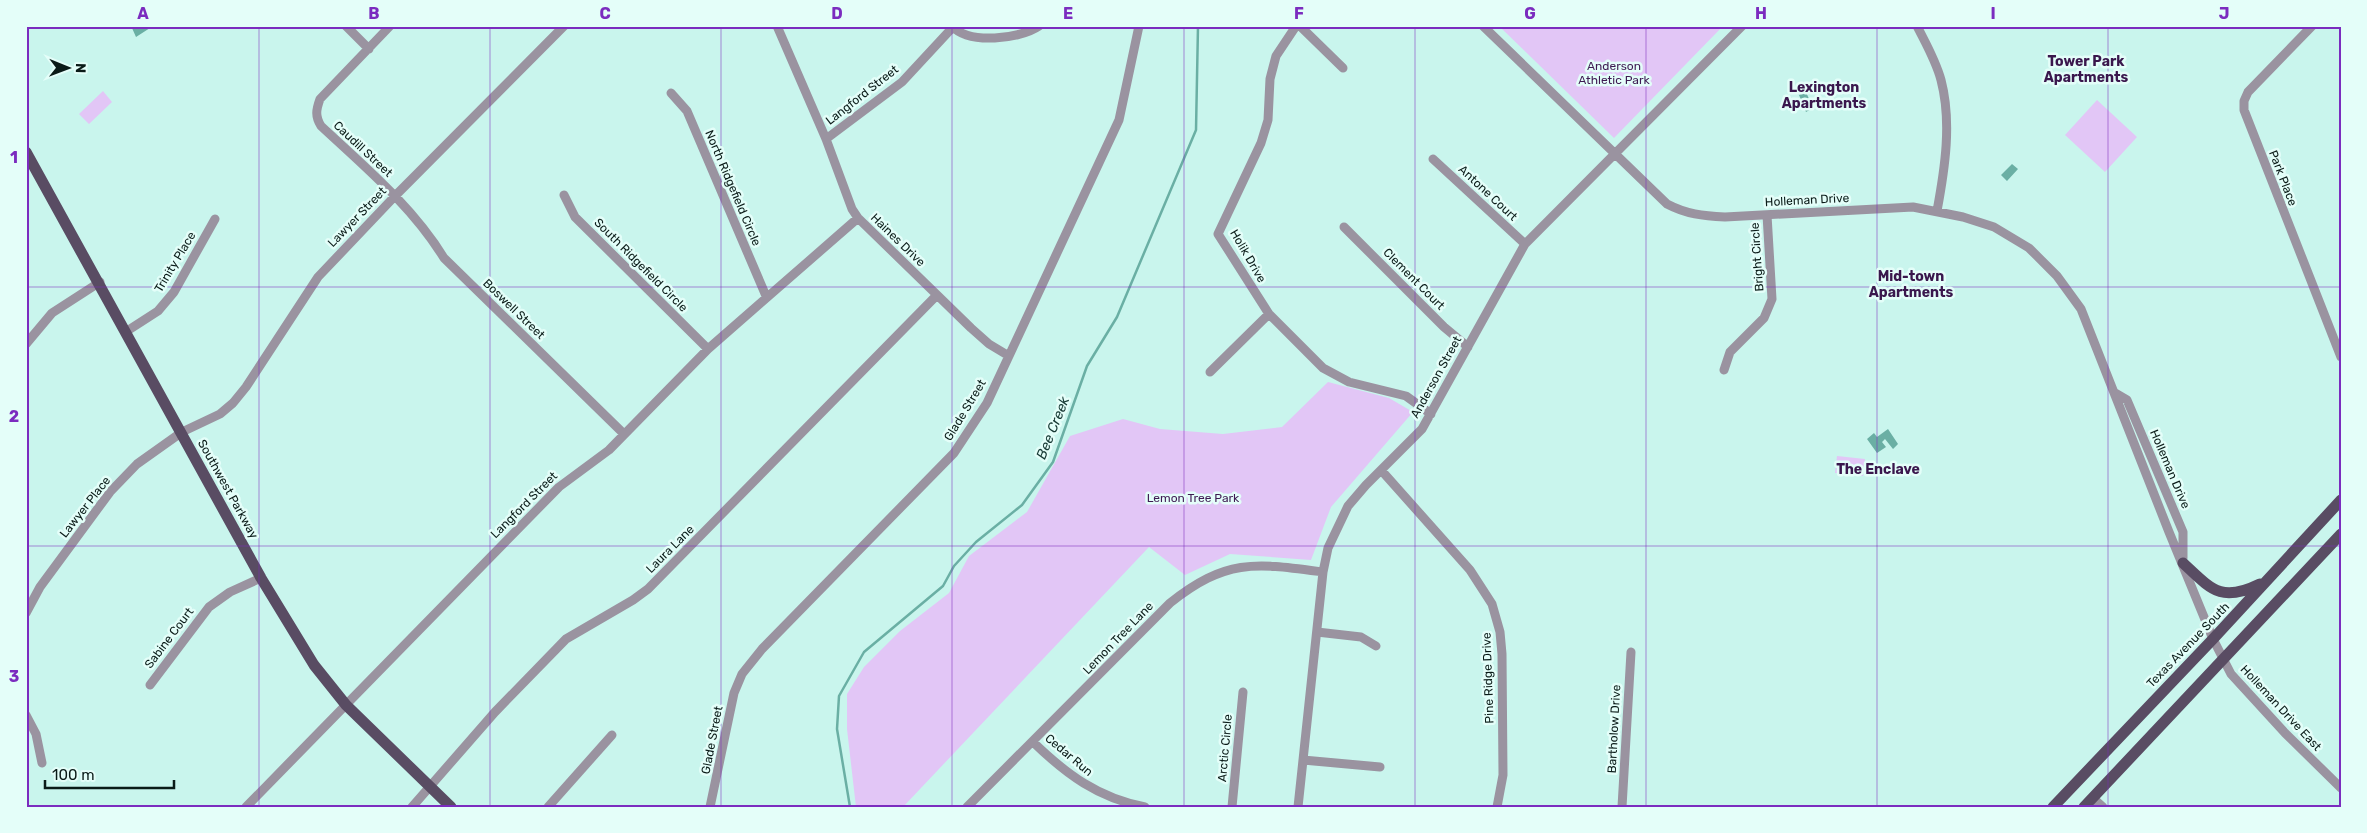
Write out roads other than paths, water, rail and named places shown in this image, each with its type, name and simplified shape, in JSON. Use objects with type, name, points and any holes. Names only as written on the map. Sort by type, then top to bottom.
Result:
[{"type":"main road","name":"Southwest Parkway","points":[[26,152],[100,282],[261,578],[314,665],[346,705],[450,807]]},
{"type":"main road","name":"Texas Avenue South","points":[[2053,807],[2214,639],[2341,500]]},
{"type":"main road","points":[[2084,807],[2341,534]]},
{"type":"main road","points":[[2183,563],[2209,587],[2224,594],[2243,592],[2266,581]]},
{"type":"street","points":[[346,26],[369,49]]},
{"type":"street","name":"Caudill Street","points":[[390,26],[320,99],[316,111],[317,119],[321,126],[395,196]]},
{"type":"street","name":"Lawyer Street","points":[[182,432],[220,414],[233,403],[246,387],[318,277],[395,196],[564,26]]},
{"type":"street","name":"Haines Drive","points":[[777,26],[826,139],[852,209],[858,218],[989,344],[1010,356]]},
{"type":"street","name":"Langford Street","points":[[826,139],[902,82],[952,27],[959,33],[990,38],[1018,36],[1039,26]]},
{"type":"street","name":"Glade Street","points":[[710,807],[734,693],[742,674],[762,649],[954,453],[987,404],[1119,120],[1139,26]]},
{"type":"street","name":"Holik Drive","points":[[1296,26],[1276,56],[1270,79],[1268,120],[1265,132],[1218,234],[1270,314],[1314,360],[1333,375],[1349,382],[1406,396],[1432,414]]},
{"type":"street","points":[[1300,26],[1343,68]]},
{"type":"street","name":"Holleman Drive","points":[[1483,26],[1667,204],[1682,212],[1704,216],[1767,215],[1903,207],[1937,211],[1994,228],[2029,248],[2057,276],[2080,309],[2214,639]]},
{"type":"street","name":"Anderson Street","points":[[1298,807],[1323,572],[1330,542],[1348,506],[1381,470],[1411,442],[1432,414],[1525,244],[1598,173],[1615,152],[1742,26]]},
{"type":"street","points":[[1918,26],[1937,70],[1945,99],[1946,136],[1944,169],[1937,211]]},
{"type":"street","name":"Park Place","points":[[2312,26],[2248,92],[2244,100],[2244,110],[2341,357]]},
{"type":"street","name":"North Ridgefield Circle","points":[[671,93],[686,111],[766,296]]},
{"type":"street","name":"Antone Court","points":[[1433,159],[1525,244]]},
{"type":"street","name":"South Ridgefield Circle","points":[[564,195],[575,217],[708,348]]},
{"type":"street","name":"Boswell Street","points":[[395,196],[428,232],[444,258],[624,434]]},
{"type":"street","name":"Bright Circle","points":[[1724,370],[1730,352],[1764,318],[1772,299],[1767,215]]},
{"type":"street","name":"Langford Street","points":[[246,807],[559,487],[609,450],[708,348],[858,218]]},
{"type":"street","name":"Trinity Place","points":[[127,331],[158,311],[174,292],[214,219]]},
{"type":"street","name":"Clement Court","points":[[1344,227],[1444,327],[1468,346]]},
{"type":"street","points":[[26,344],[52,313],[100,282]]},
{"type":"street","name":"Laura Lane","points":[[412,807],[495,712],[566,639],[633,600],[648,589],[937,295]]},
{"type":"street","points":[[1210,372],[1270,314]]},
{"type":"street","name":"Holleman Drive","points":[[2115,393],[2127,400],[2183,532],[2183,563]]},
{"type":"street","points":[[2126,426],[2136,433],[2144,449],[2150,455],[2153,474],[2160,490],[2158,503],[2167,508],[2176,529],[2183,532]]},
{"type":"street","name":"Lawyer Place","points":[[26,613],[40,587],[110,492],[137,464],[182,432]]},
{"type":"street","name":"Pine Ridge Drive","points":[[1381,470],[1470,570],[1492,604],[1500,632],[1502,654],[1503,774],[1497,807]]},
{"type":"street","name":"Lemon Tree Lane","points":[[968,807],[1170,603],[1190,587],[1243,566],[1267,565],[1323,572]]},
{"type":"street","name":"Sabine Court","points":[[150,685],[210,607],[230,592],[261,578]]},
{"type":"street","points":[[1317,632],[1361,637],[1376,646]]},
{"type":"street","name":"Holleman Drive East","points":[[2214,639],[2231,674],[2341,788]]},
{"type":"street","name":"Bartholow Drive","points":[[1622,807],[1631,652]]},
{"type":"street","name":"Arctic Circle","points":[[1232,807],[1242,692]]},
{"type":"street","points":[[26,715],[36,734],[42,763]]},
{"type":"street","points":[[548,807],[612,735]]},
{"type":"street","name":"Cedar Run","points":[[1033,742],[1056,765],[1086,787],[1116,800],[1145,807]]},
{"type":"street","points":[[1303,760],[1380,767]]},
{"type":"street","points":[[2093,798],[2103,807]]},
{"type":"waterway","name":"Bee Creek","points":[[850,807],[837,729],[839,696],[864,652],[943,586],[954,566],[976,542],[1022,505],[1053,462],[1087,366],[1117,317],[1196,130],[1198,26]]},
{"type":"district","name":"Tower Park Apartments","points":[[2086,69]]},
{"type":"district","name":"Lexington Apartments","points":[[1824,95]]},
{"type":"district","name":"Mid-town Apartments","points":[[1911,284]]},
{"type":"district","name":"The Enclave","points":[[1878,469]]},
{"type":"park label","name":"Anderson Athletic Park","points":[[1614,73]]},
{"type":"park label","name":"Lemon Tree Park","points":[[1193,498]]}]
